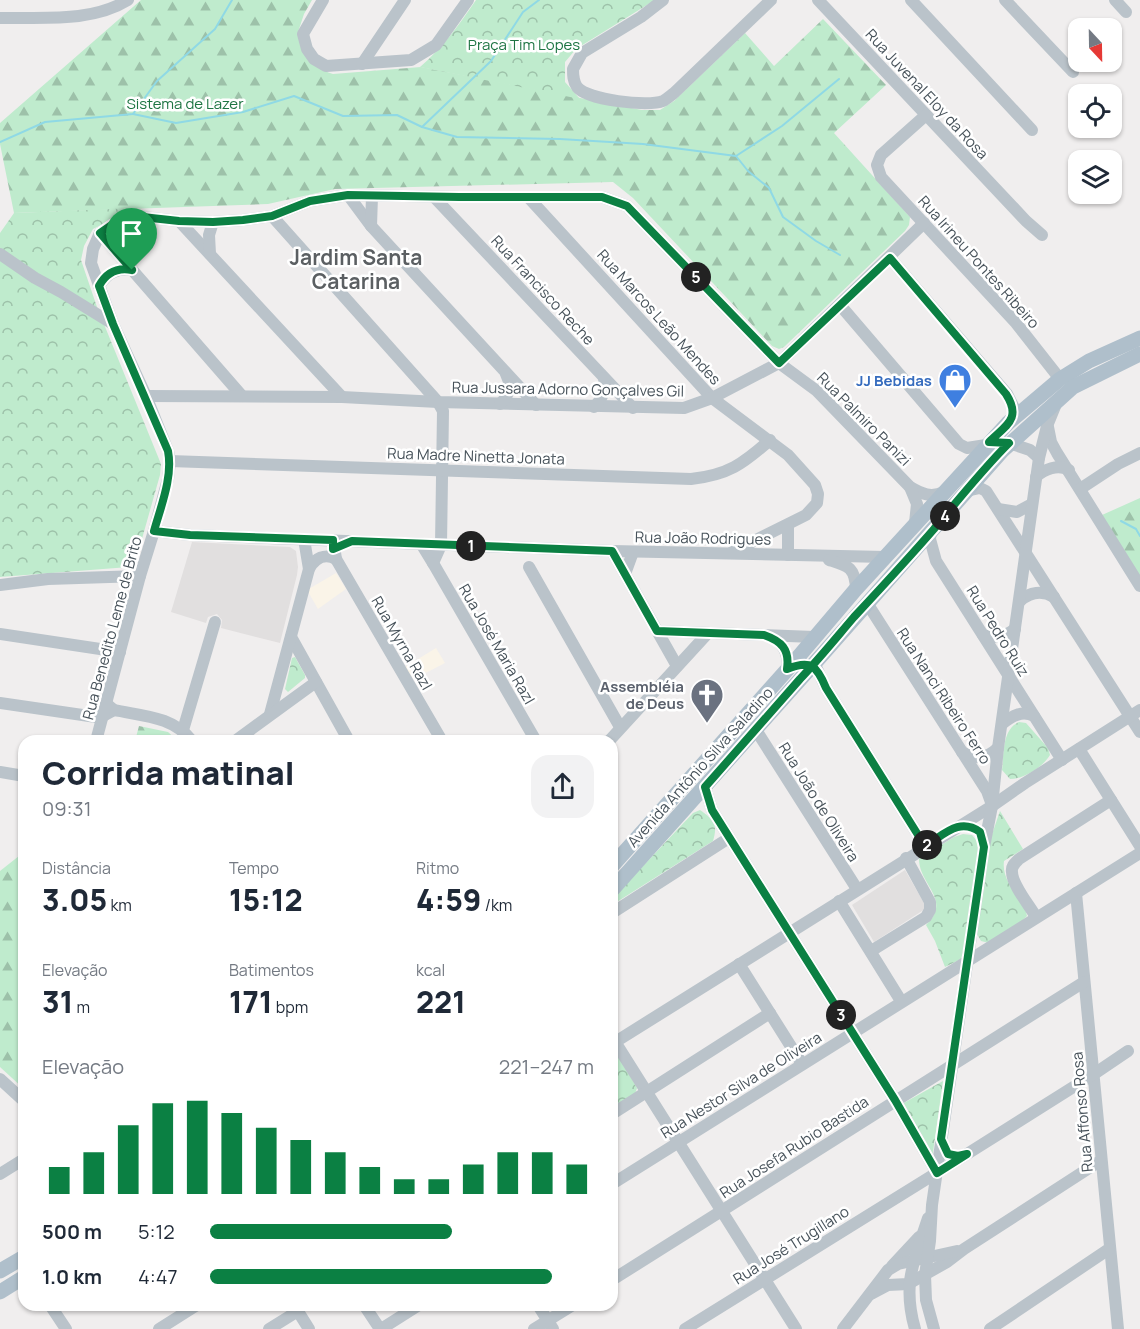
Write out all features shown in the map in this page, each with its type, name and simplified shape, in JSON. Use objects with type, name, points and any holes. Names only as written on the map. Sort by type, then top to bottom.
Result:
[{"type":"main road","points":[[814,637],[914,524],[1012,419],[1060,379],[1089,361],[1140,338]]},
{"type":"main road","points":[[1058,399],[1093,376],[1140,354]]},
{"type":"main road","name":"Avenida Antônio Silva Saladino","points":[[618,883],[800,679],[820,672],[867,603],[1009,443],[1058,399]]},
{"type":"main road","points":[[987,444],[1009,443]]},
{"type":"main road","points":[[867,603],[864,594],[867,587],[907,540],[914,524]]},
{"type":"main road","name":"Avenida Antônio Silva Saladino","points":[[618,859],[814,637]]},
{"type":"main road","points":[[790,665],[801,664],[820,672]]},
{"type":"main road","points":[[667,805],[684,796],[693,800]]},
{"type":"main road","points":[[0,1271],[18,1260]]},
{"type":"main road","points":[[0,1292],[18,1281]]},
{"type":"street","points":[[323,0],[303,34],[307,49],[314,59],[326,66],[411,60],[436,45],[468,0]]},
{"type":"street","points":[[362,64],[405,0]]},
{"type":"street","points":[[663,0],[641,17],[582,53],[573,69],[576,86],[584,93],[598,98],[647,103],[663,101],[771,0]]},
{"type":"street","name":"Rua Juvenal Eloy da Rosa","points":[[818,0],[1014,209],[1042,235]]},
{"type":"street","points":[[911,0],[1032,130]]},
{"type":"street","points":[[1005,0],[1068,67]]},
{"type":"street","points":[[1115,0],[1126,12]]},
{"type":"street","points":[[0,18],[80,16],[101,12],[124,1]]},
{"type":"street","points":[[377,42],[388,58],[395,62]]},
{"type":"street","name":"Rua Irineu Pontes Ribeiro","points":[[926,115],[881,155],[877,165],[881,177],[1016,323],[1060,379]]},
{"type":"street","points":[[348,195],[371,226],[536,405]]},
{"type":"street","points":[[242,396],[100,233],[113,224],[133,216],[179,221],[243,220],[272,216],[310,201],[348,195],[554,197],[551,220]]},
{"type":"street","points":[[371,226],[372,196]]},
{"type":"street","name":"Rua Francisco Reche","points":[[434,197],[633,408]]},
{"type":"street","points":[[459,197],[460,223]]},
{"type":"street","name":"Rua Marcos Leão Mendes","points":[[528,197],[711,398],[770,440],[802,468],[816,485],[818,494],[813,509],[788,525],[728,554]]},
{"type":"street","name":"Rua Palmiro Panizi","points":[[554,197],[602,197],[627,206],[779,363],[818,391],[910,487],[917,504],[914,524]]},
{"type":"street","points":[[272,216],[438,402],[443,411],[441,545],[433,563]]},
{"type":"street","points":[[179,221],[342,398]]},
{"type":"street","points":[[210,254],[209,235],[213,222]]},
{"type":"street","name":"Rua Jussara Adorno Gonçalves Gil","points":[[146,396],[309,397],[684,408],[711,398],[779,363],[924,224]]},
{"type":"street","name":"Rua Benedito Leme de Brito","points":[[98,735],[108,710],[120,652],[168,478],[170,461],[146,396],[113,324],[91,263],[93,249],[100,233]]},
{"type":"street","points":[[0,254],[35,279],[113,324]]},
{"type":"street","points":[[890,258],[1006,394],[1014,408],[1012,419]]},
{"type":"street","points":[[99,286],[103,278],[113,272],[122,268],[132,270]]},
{"type":"street","points":[[840,305],[959,444],[967,448],[987,444]]},
{"type":"street","points":[[213,396],[218,389],[220,370]]},
{"type":"street","points":[[309,397],[318,386],[318,371]]},
{"type":"street","points":[[500,404],[509,391],[510,382],[505,373]]},
{"type":"street","points":[[404,401],[413,391],[413,375]]},
{"type":"street","points":[[594,407],[601,401],[605,388],[604,378]]},
{"type":"street","points":[[1006,394],[1021,401],[1032,401]]},
{"type":"street","points":[[934,1329],[926,1300],[925,1275],[928,1257],[926,1238],[992,806],[1036,477],[1048,426],[1058,399]]},
{"type":"street","points":[[1048,426],[1051,442],[1140,586]]},
{"type":"street","name":"Rua Madre Ninetta Jonata","points":[[170,461],[691,479],[715,476],[734,469],[746,462],[770,440]]},
{"type":"street","points":[[1009,443],[1030,450],[1039,458]]},
{"type":"street","points":[[1080,489],[1118,464],[1140,453]]},
{"type":"street","points":[[1036,477],[1041,472],[1062,466],[1069,470]]},
{"type":"street","name":"Rua Palmiro Panizi","points":[[910,487],[928,495],[938,495],[944,492]]},
{"type":"street","points":[[966,491],[983,489],[998,509],[1054,597],[1135,713],[1140,732]]},
{"type":"street","points":[[998,509],[1017,512],[1032,504]]},
{"type":"street","points":[[788,525],[788,555]]},
{"type":"street","name":"Rua João Rodrigues","points":[[154,531],[340,547],[422,544],[633,552],[885,557]]},
{"type":"street","name":"Rua Pedro Ruiz","points":[[931,532],[930,539],[936,561],[1062,760]]},
{"type":"street","points":[[301,542],[322,557]]},
{"type":"street","points":[[301,542],[309,569]]},
{"type":"street","name":"Rua José Maria Razl","points":[[422,544],[533,735]]},
{"type":"street","points":[[270,714],[309,569],[313,563],[322,557],[331,556],[340,547]]},
{"type":"street","name":"Rua Myrna Razl","points":[[340,547],[439,735]]},
{"type":"street","points":[[518,548],[620,727]]},
{"type":"street","points":[[529,567],[534,549]]},
{"type":"street","points":[[612,551],[677,666]]},
{"type":"street","points":[[625,574],[633,552]]},
{"type":"street","points":[[907,558],[924,555],[936,561]]},
{"type":"street","name":"Rua João Rodrigues","points":[[819,556],[851,570],[856,589]]},
{"type":"street","points":[[0,585],[48,579],[140,576]]},
{"type":"street","points":[[1020,601],[1028,595],[1043,592],[1054,597]]},
{"type":"street","name":"Rua Nanci Ribeiro Ferro","points":[[867,603],[987,791],[992,806]]},
{"type":"street","points":[[183,730],[215,622]]},
{"type":"street","points":[[983,635],[995,638],[1009,634],[1015,629]]},
{"type":"street","points":[[657,631],[814,637]]},
{"type":"street","points":[[614,735],[708,633]]},
{"type":"street","points":[[0,634],[120,652]]},
{"type":"street","points":[[764,635],[780,642],[790,665]]},
{"type":"street","points":[[291,637],[346,735]]},
{"type":"street","points":[[800,679],[814,679],[820,672],[925,846]]},
{"type":"street","points":[[243,735],[316,682]]},
{"type":"street","points":[[275,695],[279,701],[286,704]]},
{"type":"street","points":[[0,703],[96,717],[108,710],[169,722],[187,735]]},
{"type":"street","points":[[1002,724],[1018,714],[1026,713],[1034,716]]},
{"type":"street","points":[[618,1038],[992,806],[1135,713]]},
{"type":"street","name":"Rua João de Oliveira","points":[[756,730],[857,889]]},
{"type":"street","points":[[961,752],[981,758],[988,757],[999,748]]},
{"type":"street","points":[[1079,749],[1140,846]]},
{"type":"street","points":[[996,770],[1005,783],[1025,783]]},
{"type":"street","points":[[2,774],[18,775]]},
{"type":"street","points":[[705,787],[712,810],[895,1100],[937,1173]]},
{"type":"street","points":[[693,800],[712,810]]},
{"type":"street","points":[[1036,917],[1014,881],[1011,873],[1013,866],[1018,859],[1110,800]]},
{"type":"street","points":[[960,825],[972,827],[980,832],[984,847]]},
{"type":"street","points":[[618,909],[729,838]]},
{"type":"street","name":"Rua Nestor Silva de Oliveira","points":[[618,1180],[1140,853]]},
{"type":"street","points":[[871,951],[926,917],[930,910],[930,902],[906,858]]},
{"type":"street","name":"Rua Affonso Rosa","points":[[1076,893],[1100,1161],[1118,1329]]},
{"type":"street","points":[[839,900],[901,1001]]},
{"type":"street","points":[[740,964],[802,1064]]},
{"type":"street","points":[[948,973],[958,975],[964,984]]},
{"type":"street","name":"Rua Josefa Rubio Bastida","points":[[618,1277],[1084,981]]},
{"type":"street","points":[[618,1110],[770,1013]]},
{"type":"street","points":[[618,1048],[796,1329]]},
{"type":"street","name":"Rua José Trugillano","points":[[685,1329],[937,1173],[1128,1051]]},
{"type":"street","points":[[3,1086],[18,1097]]},
{"type":"street","points":[[941,1139],[948,1154],[958,1156],[967,1154]]},
{"type":"street","points":[[871,1294],[888,1285],[908,1284],[925,1275],[1100,1161]]},
{"type":"street","points":[[0,1174],[18,1163]]},
{"type":"street","points":[[914,1187],[925,1187],[933,1200]]},
{"type":"street","points":[[926,1238],[943,1255]]},
{"type":"street","points":[[915,1329],[908,1284],[913,1260],[926,1238]]},
{"type":"street","points":[[836,1329],[847,1324],[888,1270],[926,1238]]},
{"type":"street","points":[[888,1270],[898,1264],[964,1249]]},
{"type":"street","points":[[990,1329],[1109,1249]]},
{"type":"street","points":[[54,1311],[66,1329]]},
{"type":"street","points":[[159,1329],[188,1311]]},
{"type":"street","points":[[269,1329],[292,1311]]},
{"type":"street","points":[[298,1311],[309,1329]]},
{"type":"street","points":[[368,1311],[380,1329],[409,1311]]},
{"type":"street","points":[[542,1311],[550,1325]]},
{"type":"street","points":[[534,1329],[550,1325],[566,1311]]},
{"type":"shaded area","points":[[192,542],[290,547],[296,551],[297,575],[280,643],[221,628],[222,620],[217,614],[208,617],[206,623],[171,612]]},
{"type":"shaded area","points":[[336,573],[346,589],[318,609],[307,590]]},
{"type":"shaded area","points":[[436,648],[445,663],[414,679],[405,667]]},
{"type":"shaded area","points":[[905,870],[924,903],[925,909],[874,942],[852,905]]},
{"type":"green space","name":"Sistema de Lazer","points":[[141,0],[312,0],[298,32],[314,63],[333,74],[421,67],[642,110],[660,110],[674,101],[745,33],[774,66],[823,19],[886,85],[834,133],[910,217],[909,225],[784,347],[779,349],[772,346],[633,198],[613,182],[335,189],[268,204],[14,213],[0,144],[0,123]]},
{"type":"green space","name":"Praça Tim Lopes","points":[[476,0],[655,0],[576,49],[565,62],[565,82],[580,99],[420,67],[436,52]]},
{"type":"green space","points":[[136,208],[93,229],[84,246],[81,260],[97,307],[161,464],[160,475],[136,560],[129,567],[0,577],[0,233],[14,213]]},
{"type":"green space","points":[[1140,498],[1140,577],[1102,515]]},
{"type":"green space","points":[[295,657],[305,678],[288,692],[285,689],[292,658]]},
{"type":"green space","points":[[1019,722],[1026,723],[1048,748],[1050,755],[1033,771],[1010,779],[1002,770],[1005,743],[1009,730]]},
{"type":"green space","points":[[139,726],[168,732],[171,735],[137,735]]},
{"type":"green space","points":[[700,810],[714,823],[713,841],[618,901],[618,893],[693,813]]},
{"type":"green space","points":[[1000,811],[1023,849],[1004,861],[1004,869],[1027,916],[989,943],[981,941],[977,934],[990,840]]},
{"type":"green space","points":[[963,834],[972,835],[977,841],[978,851],[964,951],[961,959],[945,967],[926,925],[933,916],[936,900],[920,868],[919,859],[954,837]]},
{"type":"green space","points":[[18,857],[18,1084],[0,1067],[0,871]]},
{"type":"green space","points":[[618,1055],[637,1088],[635,1094],[618,1104]]},
{"type":"green space","points":[[943,1081],[932,1159],[902,1104]]},
{"type":"waterway","points":[[0,142],[45,122],[133,114],[157,81],[215,29],[232,0]]},
{"type":"waterway","points":[[422,127],[491,61],[523,12],[539,0]]},
{"type":"waterway","points":[[133,114],[176,123],[243,112],[294,96],[343,116],[397,115],[422,127],[457,137],[560,139],[643,144],[736,156],[782,126],[839,79]]},
{"type":"waterway","points":[[736,156],[748,171],[769,188],[783,217],[840,255]]},
{"type":"waterway","points":[[1121,521],[1136,529],[1140,536]]},
{"type":"place","name":"JJ Bebidas","points":[[955,409]]},
{"type":"place","name":"Assembléia de Deus","points":[[707,724]]},
{"type":"district","name":"Jardim Santa Catarina","points":[[356,269]]},
{"type":"route","points":[[132,270],[100,233],[113,224],[133,216],[179,221],[243,220],[272,216],[310,201],[348,195],[602,197],[627,206],[779,363],[890,258],[1012,403],[1014,415],[1012,419],[989,442],[1009,443],[990,462],[931,532],[852,620],[821,656],[812,666],[800,679],[705,787],[705,792],[712,810],[895,1100],[937,1173],[967,1154],[958,1156],[948,1154],[941,1139],[984,847],[980,832],[972,827],[960,825],[925,846],[826,688],[817,669],[812,666],[810,665],[803,664],[787,669],[786,650],[780,642],[764,635],[657,631],[612,551],[352,541],[333,549],[333,540],[190,535],[154,531],[168,478],[170,461],[168,451],[99,286],[103,278],[113,272],[122,268],[132,270]]}]
